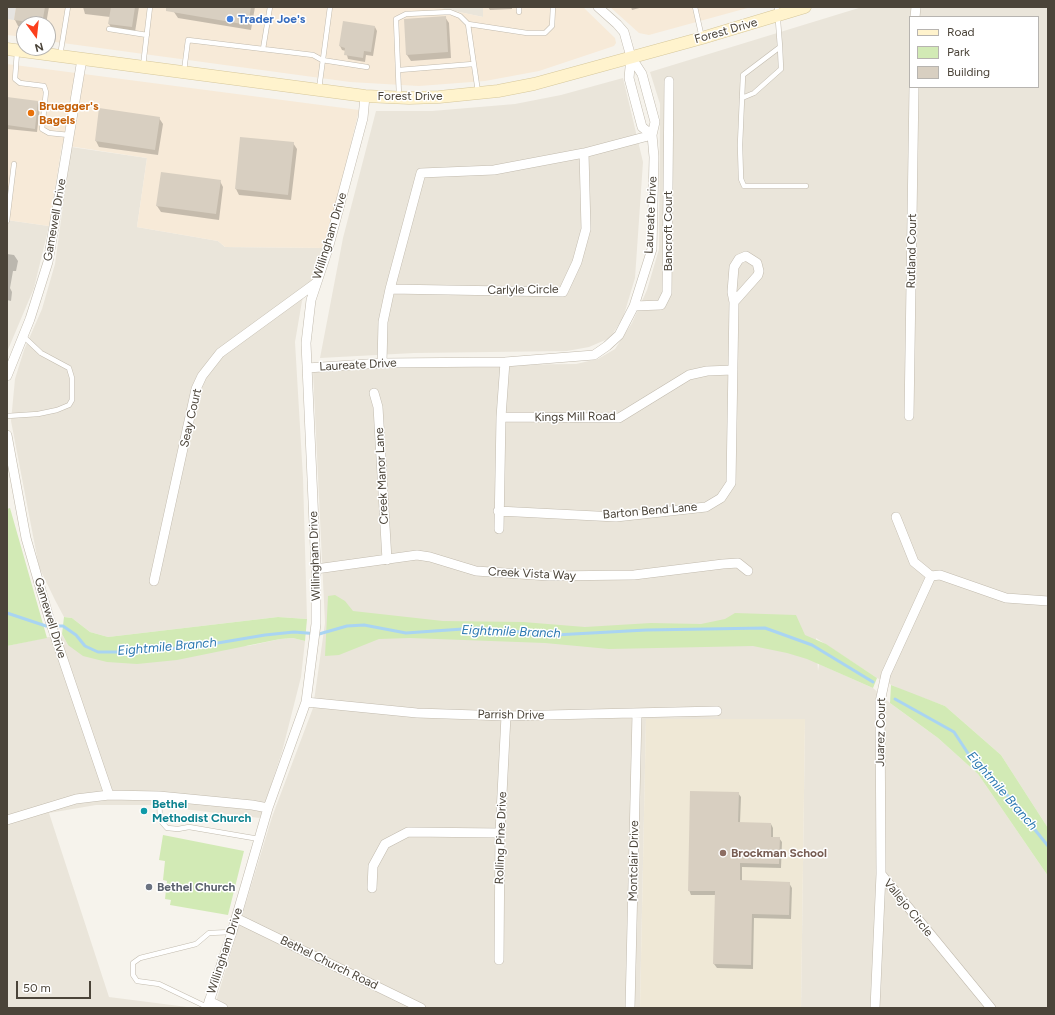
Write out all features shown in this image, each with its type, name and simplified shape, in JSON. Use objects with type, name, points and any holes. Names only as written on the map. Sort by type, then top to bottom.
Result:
[{"type":"main road","name":"Forest Drive","points":[[12,49],[364,96],[400,98],[478,93],[534,84],[702,38],[777,11],[805,7]]},
{"type":"street","points":[[598,7],[624,32],[631,57],[629,78],[642,127],[652,135]]},
{"type":"street","name":"Laureate Drive","points":[[307,368],[382,363],[505,362],[594,355],[619,335],[634,306],[652,249],[654,157],[652,135],[655,122],[642,74],[631,57]]},
{"type":"street","name":"Gamewell Drive","points":[[7,376],[23,336],[48,262],[82,59]]},
{"type":"street","name":"Bancroft Court","points":[[634,306],[661,305],[667,293],[669,81]]},
{"type":"street","name":"Rutland Court","points":[[909,416],[914,88]]},
{"type":"street","name":"Willingham Drive","points":[[207,1005],[232,932],[268,808],[306,702],[316,624],[316,569],[306,343],[308,319],[316,283],[328,249],[361,125],[364,96]]},
{"type":"street","points":[[382,363],[383,322],[390,289],[421,173],[494,170],[584,153],[652,135]]},
{"type":"street","name":"Carlyle Circle","points":[[390,289],[563,292],[577,262],[586,230],[584,153]]},
{"type":"street","name":"Barton Bend Lane","points":[[498,511],[616,517],[706,507],[721,498],[731,483],[734,302],[732,292],[734,267],[739,260],[746,256],[758,263],[758,275],[734,302]]},
{"type":"street","name":"Seay Court","points":[[154,581],[196,389],[202,376],[220,353],[316,283]]},
{"type":"street","points":[[499,529],[498,511],[501,417],[505,362]]},
{"type":"street","name":"Kings Mill Road","points":[[501,417],[619,418],[689,375],[707,371],[733,370]]},
{"type":"street","name":"Creek Manor Lane","points":[[374,393],[378,407],[387,560]]},
{"type":"street","name":"Gamewell Drive","points":[[7,436],[26,538],[54,634],[109,796]]},
{"type":"street","points":[[896,517],[914,562],[931,576],[940,575],[1006,598],[1048,601]]},
{"type":"street","name":"Creek Vista Way","points":[[316,569],[423,556],[476,571],[549,576],[634,575],[738,563],[748,571]]},
{"type":"street","name":"Juarez Court","points":[[881,874],[880,702],[882,688],[886,674],[931,576]]},
{"type":"street","name":"Parrish Drive","points":[[306,702],[417,713],[506,716],[717,711]]},
{"type":"street","name":"Montclair Drive","points":[[630,1008],[637,714]]},
{"type":"street","name":"Rolling Pine Drive","points":[[499,960],[500,832],[506,716]]},
{"type":"street","points":[[7,820],[76,799],[109,796],[159,796],[252,804],[268,808]]},
{"type":"street","points":[[372,888],[373,866],[385,844],[408,832],[500,832]]},
{"type":"street","name":"Vallejo Circle","points":[[875,1008],[881,874]]},
{"type":"street","name":"Vallejo Circle","points":[[881,874],[991,1008]]},
{"type":"street","name":"Bethel Church Road","points":[[236,918],[422,1008]]},
{"type":"street","points":[[207,1005],[223,1008]]},
{"type":"lane","points":[[60,56],[68,7]]},
{"type":"lane","points":[[142,67],[150,7]]},
{"type":"lane","points":[[263,49],[270,7]]},
{"type":"lane","points":[[318,90],[330,7]]},
{"type":"lane","points":[[400,98],[396,19],[406,14],[450,12],[460,16],[468,24],[527,33],[545,33],[552,26],[553,7]]},
{"type":"lane","points":[[695,7],[702,38]]},
{"type":"lane","points":[[742,98],[754,93],[781,69],[777,11]]},
{"type":"lane","points":[[468,24],[478,93]]},
{"type":"lane","points":[[109,29],[147,35]]},
{"type":"lane","points":[[184,73],[188,40],[313,55],[322,60],[366,67]]},
{"type":"lane","points":[[780,48],[743,75],[740,145],[741,179],[744,186],[806,186]]},
{"type":"lane","points":[[12,49],[15,79],[20,83],[44,86],[46,92],[42,129],[49,133],[69,135]]},
{"type":"lane","points":[[399,70],[473,64]]},
{"type":"lane","points":[[7,221],[14,164]]},
{"type":"lane","points":[[7,416],[57,410],[69,405],[72,400],[72,378],[69,368],[41,353],[23,336]]},
{"type":"lane","points":[[159,796],[160,820],[167,828],[178,829],[189,827],[259,839]]},
{"type":"lane","points":[[207,1005],[159,984],[137,981],[133,974],[133,963],[140,958],[196,944],[209,933],[232,932]]},
{"type":"shaded area","points":[[7,7],[435,7],[483,17],[483,7],[583,7],[615,38],[616,43],[614,46],[539,71],[485,81],[419,86],[350,82],[56,42],[56,16],[16,16],[16,36],[7,35]]},
{"type":"shaded area","points":[[7,7],[16,7],[14,20],[7,19]]},
{"type":"shaded area","points":[[435,7],[483,7],[483,17]]},
{"type":"shaded area","points":[[610,7],[751,7],[649,35],[639,33]]},
{"type":"shaded area","points":[[862,7],[1048,7],[1048,828],[1001,755],[945,706],[904,691],[877,678],[816,638],[818,671],[819,664],[873,688],[890,703],[938,738],[978,774],[1048,876],[1048,1008],[801,1008],[805,720],[646,719],[640,1008],[214,1008],[272,817],[313,708],[325,623],[313,371],[398,366],[576,364],[598,359],[615,349],[632,323],[647,290],[659,249],[660,104],[650,72]]},
{"type":"shaded area","points":[[7,64],[359,110],[326,248],[225,247],[218,241],[137,227],[147,158],[62,145],[49,226],[7,220]]},
{"type":"shaded area","points":[[623,78],[643,162],[635,278],[623,318],[610,338],[589,347],[567,351],[414,353],[320,358],[343,238],[376,111],[432,111],[515,104],[561,95]]},
{"type":"shaded area","points":[[71,147],[147,158],[137,227],[218,241],[225,247],[326,248],[302,301],[295,342],[303,478],[307,619],[278,617],[108,637],[90,632],[72,618],[64,617],[55,600],[39,567],[11,421],[15,379],[24,350],[42,309],[55,264]]},
{"type":"shaded area","points":[[7,220],[49,226],[34,288],[7,352]]},
{"type":"shaded area","points":[[62,634],[68,645],[248,646],[280,639],[293,638],[305,641],[301,677],[282,752],[260,818],[149,805],[96,805],[49,813],[109,997],[195,1008],[7,1008],[7,646]]},
{"type":"shaded area","name":"Brockman School","points":[[646,719],[805,719],[801,1008],[640,1008]]},
{"type":"green space","points":[[10,508],[47,638],[7,646],[7,509]]},
{"type":"green space","points":[[335,595],[345,601],[353,611],[443,621],[523,622],[585,627],[651,623],[701,624],[725,619],[735,613],[796,615],[805,635],[826,644],[877,678],[873,688],[807,659],[753,646],[609,649],[545,643],[410,638],[379,639],[339,655],[325,656],[328,596]]},
{"type":"green space","points":[[64,617],[72,618],[90,632],[108,637],[278,617],[307,619],[305,641],[293,638],[280,639],[177,660],[137,664],[107,662],[83,656],[68,645],[62,634]]},
{"type":"green space","points":[[891,685],[945,706],[1001,755],[1048,828],[1048,876],[978,774],[938,738],[890,703]]},
{"type":"green space","points":[[163,835],[244,851],[228,915],[170,905],[171,900],[165,899],[167,881],[163,880],[165,861],[159,860]]},
{"type":"building","points":[[16,7],[45,7],[43,16],[16,16],[16,20],[14,20]]},
{"type":"building","points":[[111,7],[135,7],[132,27],[108,24]]},
{"type":"building","name":"Trader Joe's","points":[[166,7],[251,7],[248,25],[166,11]]},
{"type":"building","points":[[446,16],[448,52],[406,55],[404,19]]},
{"type":"building","points":[[343,21],[375,26],[371,52],[364,51],[363,58],[344,55],[345,48],[339,46]]},
{"type":"building","points":[[7,97],[38,101],[35,129],[7,125]]},
{"type":"building","points":[[99,108],[160,117],[155,150],[95,141]]},
{"type":"building","points":[[240,137],[294,142],[288,195],[235,189]]},
{"type":"building","points":[[161,172],[221,180],[216,214],[156,206]]},
{"type":"building","points":[[690,791],[739,792],[738,822],[771,823],[771,837],[780,837],[779,864],[740,863],[740,880],[790,882],[789,915],[752,914],[751,965],[713,964],[715,891],[688,891]]},
{"type":"waterway","name":"Eightmile Branch","points":[[7,613],[46,626],[63,626],[76,635],[85,646],[98,652],[194,647],[265,635],[294,632],[319,634],[347,626],[364,625],[406,633],[477,628],[555,635],[646,630],[765,628],[812,645],[873,682]]},
{"type":"waterway","name":"Eightmile Branch","points":[[895,699],[954,732],[975,764],[1007,795],[1048,846]]},
{"type":"place","name":"Trader Joe's","points":[[230,19]]},
{"type":"place","name":"Bruegger's Bagels","points":[[31,113]]},
{"type":"place","name":"Bethel Methodist Church","points":[[144,811]]},
{"type":"place","name":"Brockman School","points":[[723,853]]},
{"type":"place","name":"Bethel Church","points":[[149,887]]}]
